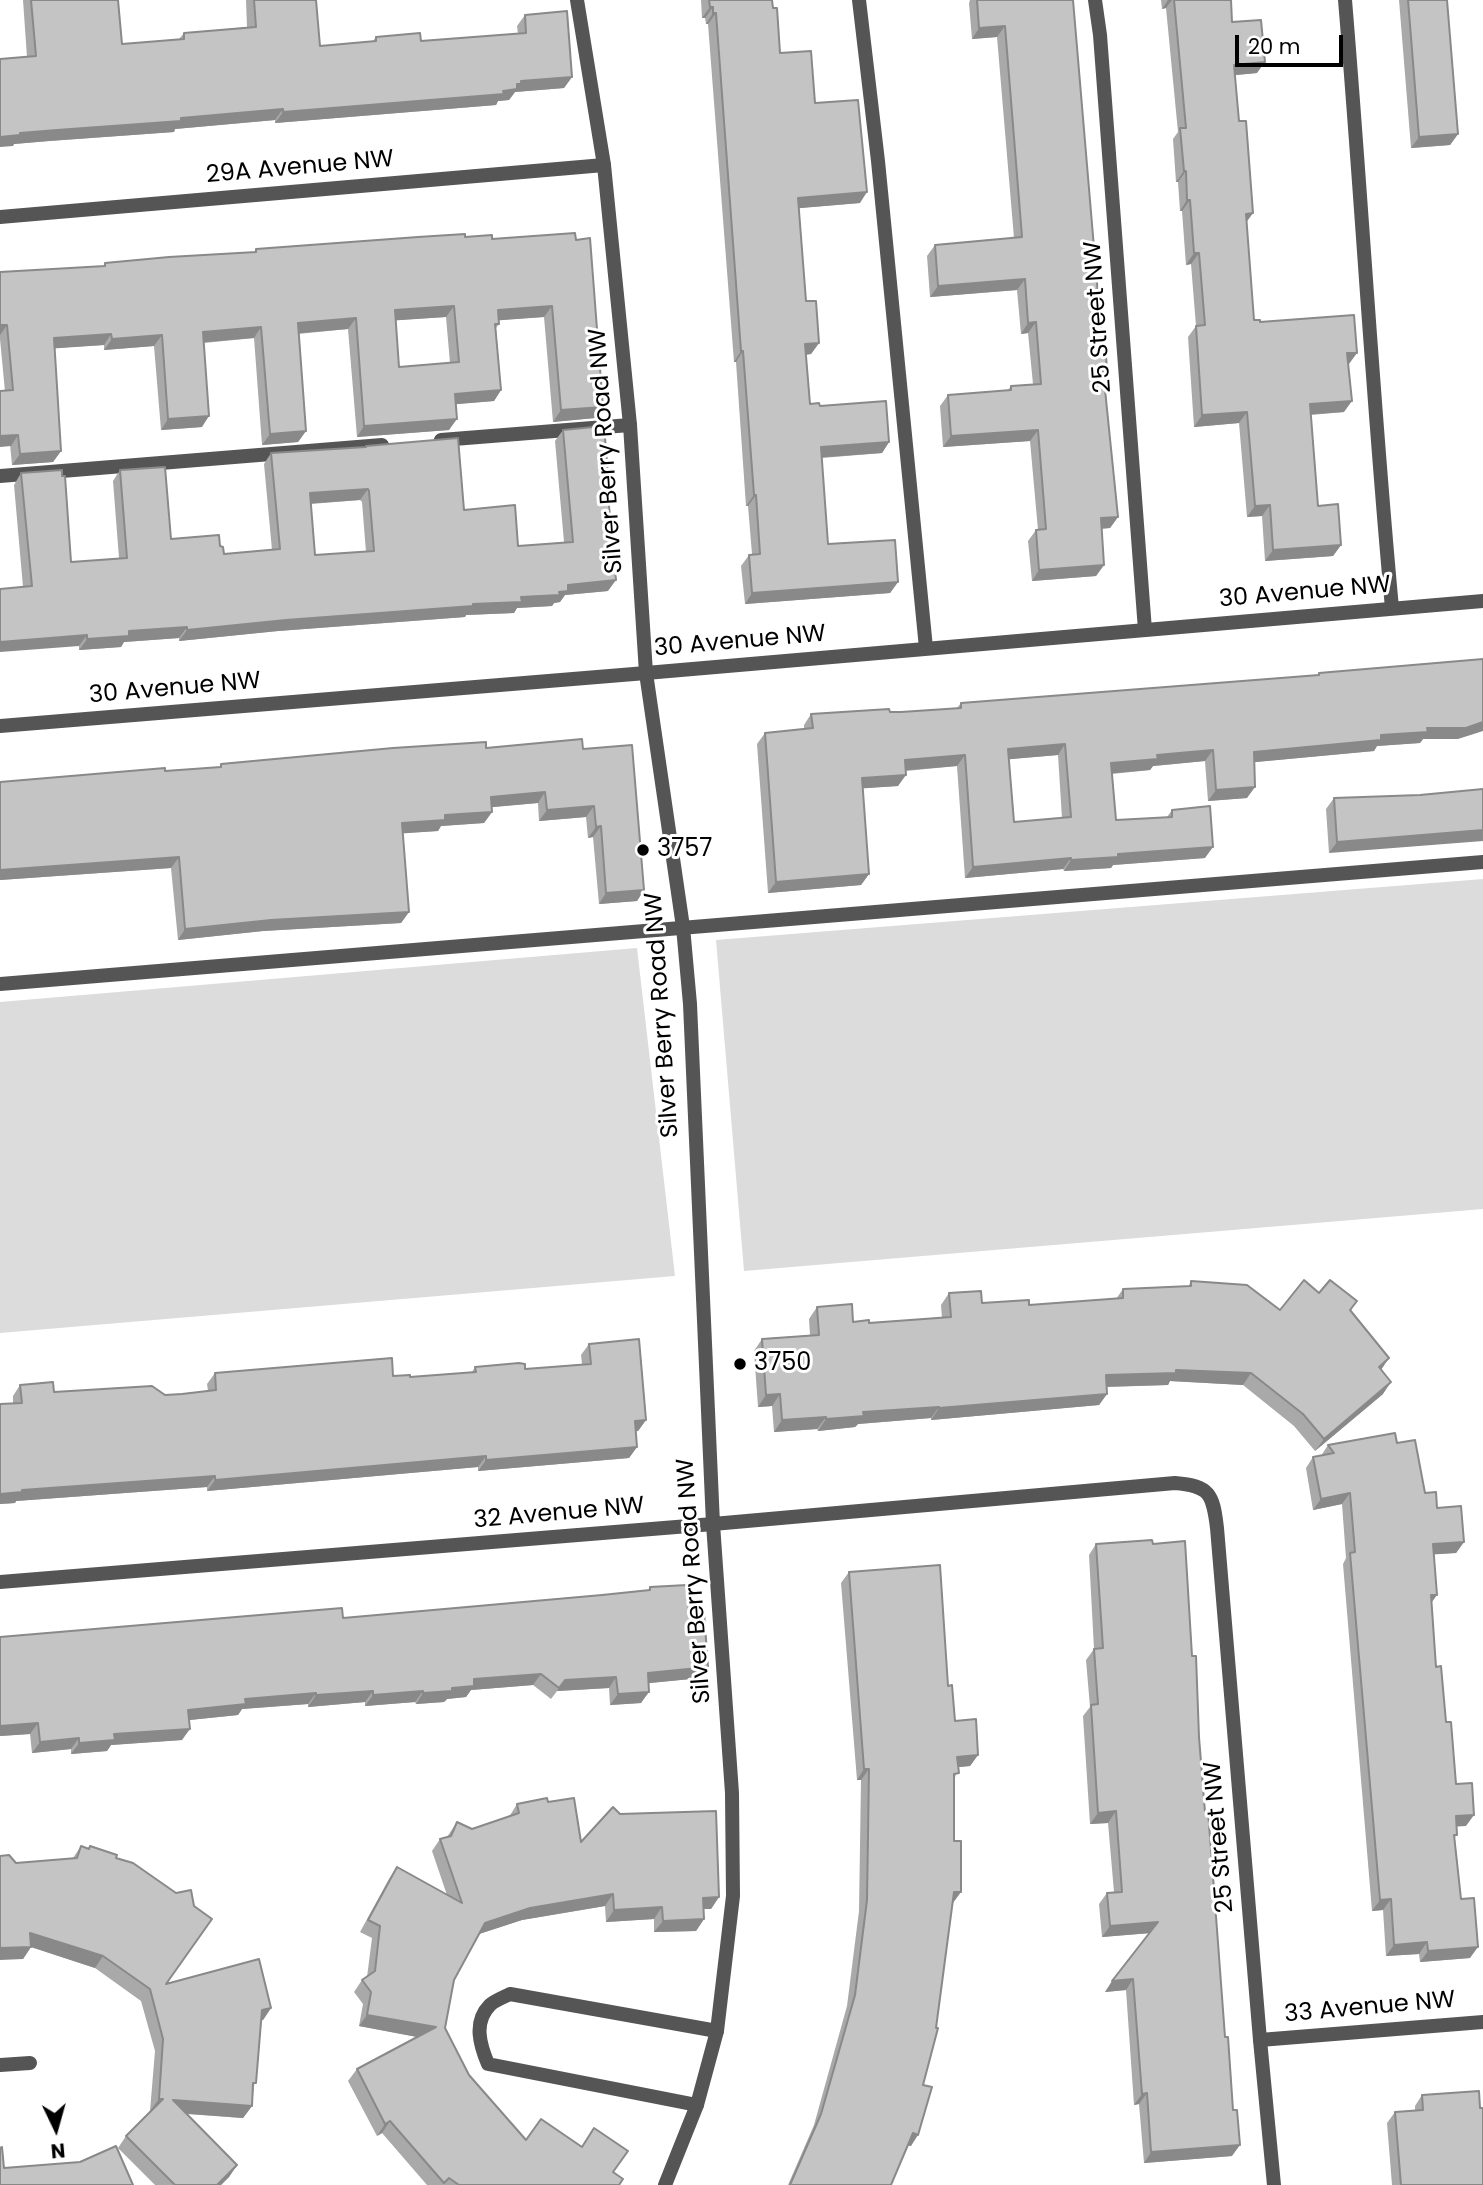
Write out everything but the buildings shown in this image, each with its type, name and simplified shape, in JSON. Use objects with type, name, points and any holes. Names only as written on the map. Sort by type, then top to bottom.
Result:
[{"type":"street","name":"Silver Berry Road NW","points":[[577,0],[604,165],[630,425],[646,673],[683,927],[691,1018],[713,1524],[732,1793],[733,1896],[716,2031],[696,2105],[665,2185]]},
{"type":"street","points":[[859,0],[878,161],[926,648]]},
{"type":"street","name":"25 Street NW","points":[[1095,0],[1100,35],[1145,630]]},
{"type":"street","points":[[1345,0],[1392,608]]},
{"type":"street","name":"29A Avenue NW","points":[[0,217],[604,165]]},
{"type":"street","points":[[425,442],[630,425]]},
{"type":"street","points":[[0,476],[397,444]]},
{"type":"street","name":"30 Avenue NW","points":[[0,726],[1483,601]]},
{"type":"street","points":[[0,984],[1483,862]]},
{"type":"street","name":"32 Avenue NW","points":[[0,1582],[1175,1483],[1204,1489]]},
{"type":"street","name":"25 Street NW","points":[[1204,1489],[1214,1505],[1217,1528],[1274,2185]]},
{"type":"street","points":[[696,2105],[488,2064],[481,2048],[479,2025],[490,2005],[510,1994],[716,2031]]},
{"type":"street","name":"33 Avenue NW","points":[[1260,2040],[1483,2022]]},
{"type":"street","points":[[0,2066],[30,2063]]},
{"type":"shaded area","points":[[1483,879],[1483,1209],[744,1271],[716,940]]},
{"type":"shaded area","points":[[637,948],[675,1276],[0,1333],[0,1002]]},
{"type":"place","name":"3757","points":[[643,850]]},
{"type":"place","name":"3750","points":[[740,1364]]}]
